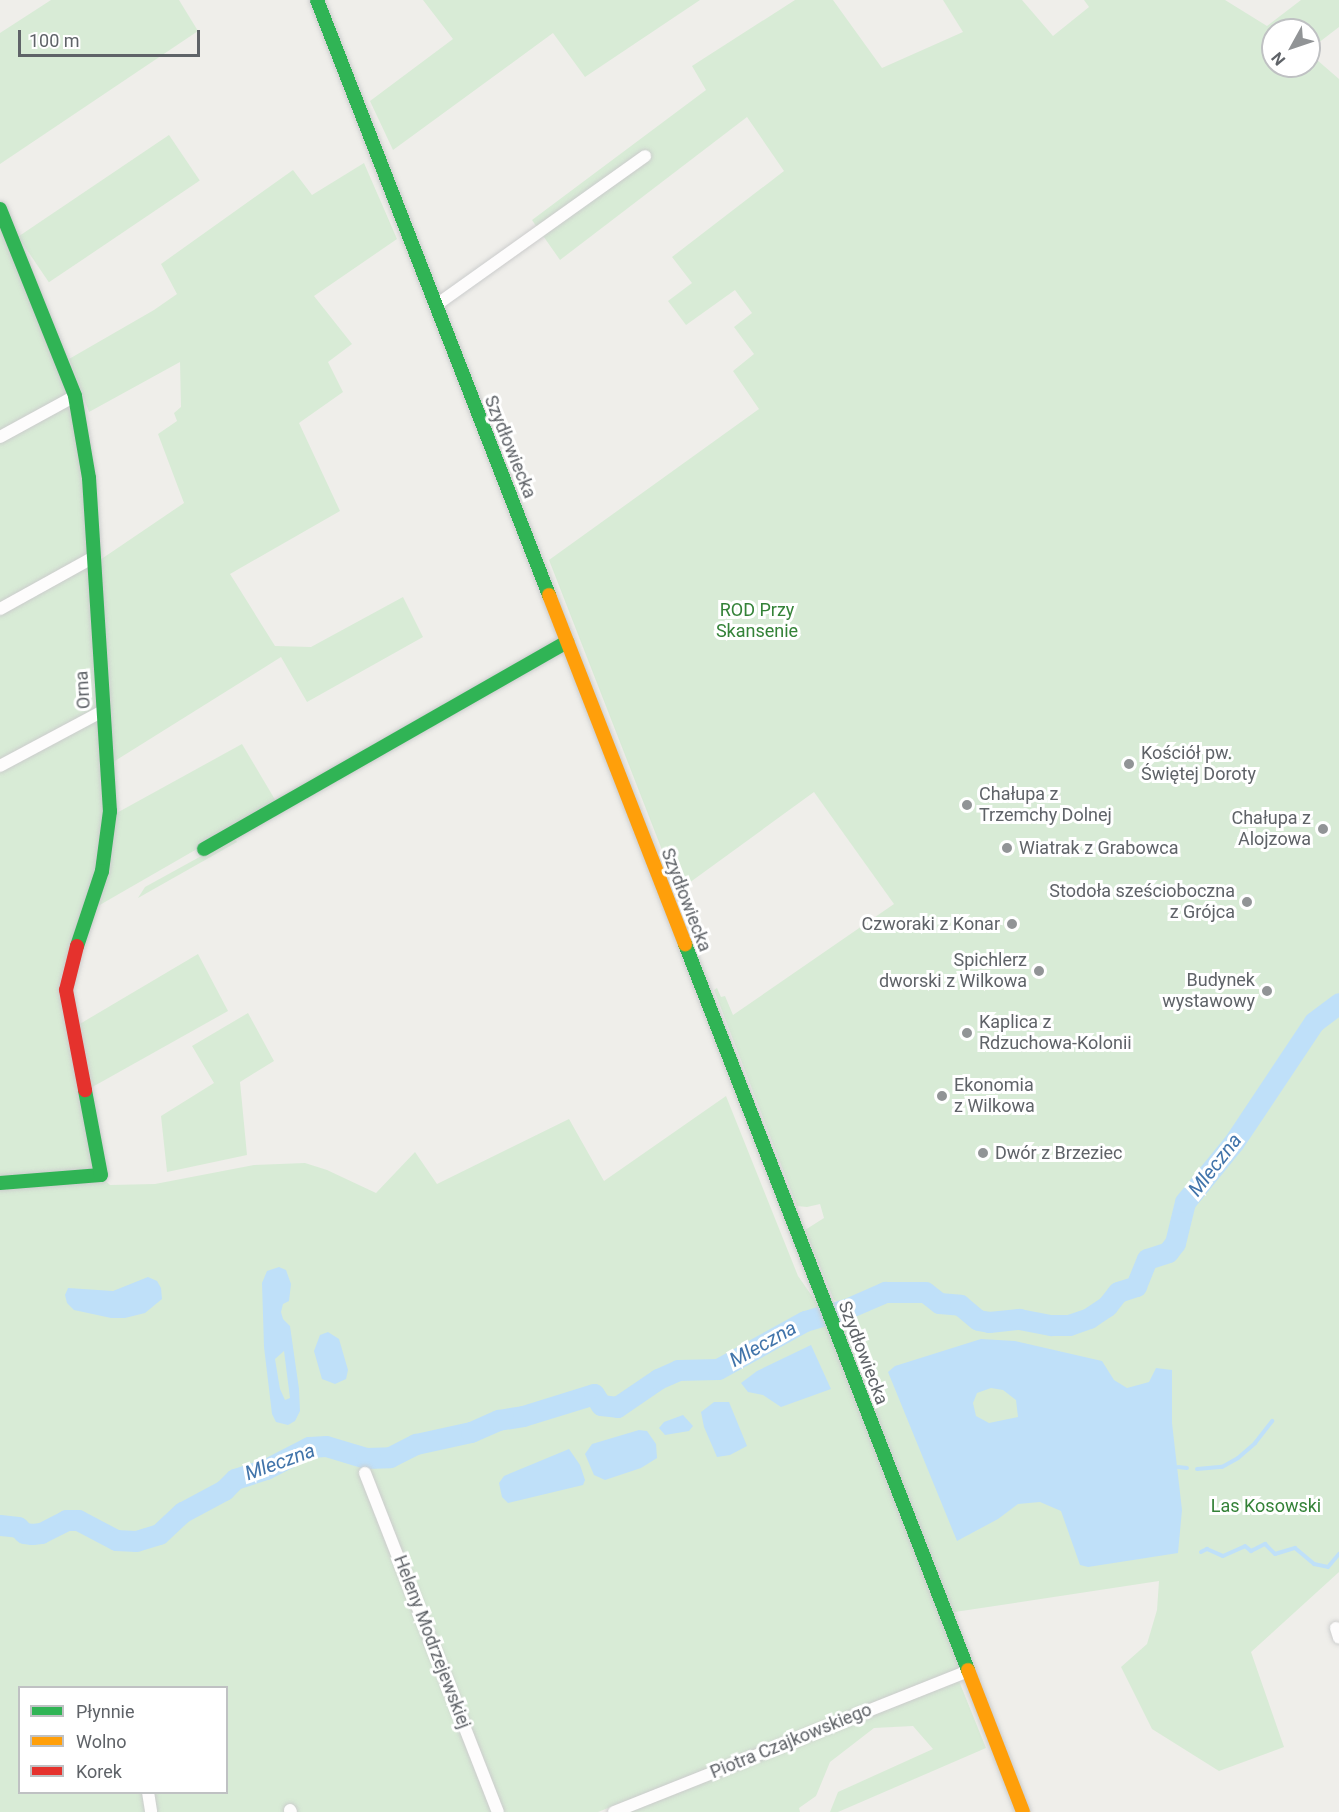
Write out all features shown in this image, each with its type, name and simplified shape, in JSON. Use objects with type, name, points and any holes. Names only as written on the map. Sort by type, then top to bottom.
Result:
[{"type":"street","name":"Szydłowiecka","points":[[317,0],[1023,1812]]},
{"type":"street","points":[[435,306],[645,156]]},
{"type":"street","name":"Orna","points":[[0,209],[75,396],[89,478],[92,558],[110,811],[102,871],[69,969],[66,990],[101,1175],[0,1183]]},
{"type":"street","points":[[0,437],[75,396]]},
{"type":"street","points":[[0,609],[92,558]]},
{"type":"street","points":[[204,849],[567,642]]},
{"type":"street","points":[[0,766],[103,711]]},
{"type":"street","name":"Heleny Modrzejewskiej","points":[[365,1473],[498,1812]]},
{"type":"street","name":"Piotra Czajkowskiego","points":[[614,1812],[968,1671]]},
{"type":"street","points":[[148,1794],[151,1812]]},
{"type":"green space","points":[[51,0],[179,0],[198,31],[0,164],[0,33]]},
{"type":"green space","points":[[423,0],[700,0],[585,77],[553,33],[393,150],[370,101],[453,39]]},
{"type":"green space","points":[[795,0],[833,0],[882,68],[963,32],[943,0],[1022,0],[1053,36],[1089,7],[1084,0],[1225,0],[1261,22],[1261,78],[1321,78],[1321,63],[1339,79],[1339,1572],[1251,1652],[1284,1747],[1219,1771],[1152,1729],[1121,1667],[1147,1644],[1157,1610],[1159,1581],[948,1613],[970,1667],[948,1673],[598,1812],[0,1812],[0,220],[64,380],[84,475],[104,818],[97,869],[61,977],[101,1177],[110,1185],[155,1184],[254,1165],[305,1163],[327,1170],[376,1193],[415,1152],[437,1184],[569,1119],[604,1181],[726,1096],[798,1276],[821,1309],[839,1302],[834,1300],[805,1230],[824,1218],[820,1204],[807,1207],[797,1206],[714,990],[717,988],[721,997],[725,996],[733,1015],[894,904],[814,792],[678,891],[549,560],[759,409],[733,371],[754,354],[734,327],[752,313],[735,290],[686,325],[668,301],[692,283],[672,257],[784,171],[747,117],[560,260],[532,220],[706,90],[692,66]]},
{"type":"green space","points":[[1301,0],[1339,0],[1339,27],[1321,41],[1321,18],[1277,18]]},
{"type":"green space","points":[[169,135],[200,181],[49,282],[18,237]]},
{"type":"green space","points":[[364,163],[397,239],[314,296],[352,344],[328,362],[343,392],[299,423],[340,511],[230,574],[275,646],[311,647],[403,597],[423,637],[307,702],[281,657],[110,764],[97,562],[184,503],[158,434],[177,421],[174,413],[181,407],[180,362],[89,412],[69,359],[154,310],[177,294],[161,264],[293,170],[312,195]]},
{"type":"green space","points":[[242,744],[277,803],[98,906],[113,815]]},
{"type":"green space","points":[[234,838],[237,842],[138,898],[145,887]]},
{"type":"green space","points":[[198,954],[228,1011],[87,1090],[78,1025]]},
{"type":"green space","points":[[248,1013],[274,1061],[240,1082],[247,1155],[167,1172],[161,1116],[214,1083],[192,1046]]},
{"type":"green space","points":[[959,1681],[986,1748],[838,1812],[830,1812],[838,1792],[933,1749],[913,1726],[874,1728],[830,1762],[816,1796],[799,1808],[800,1812],[628,1812]]},
{"type":"water","points":[[279,1267],[286,1270],[291,1284],[289,1301],[283,1304],[281,1312],[283,1319],[290,1326],[300,1411],[295,1421],[288,1425],[276,1422],[272,1414],[264,1347],[262,1283],[267,1271]],"holes":[[[284,1351],[290,1398],[285,1400],[280,1389],[275,1359]]]},
{"type":"water","points":[[148,1277],[157,1281],[161,1288],[162,1299],[145,1313],[125,1318],[111,1318],[74,1310],[67,1303],[65,1295],[68,1288],[113,1291]]},
{"type":"water","points":[[328,1332],[339,1339],[348,1370],[346,1379],[335,1384],[322,1379],[314,1351],[320,1335]]},
{"type":"water","points":[[981,1339],[1015,1341],[1102,1361],[1114,1380],[1127,1388],[1149,1382],[1156,1368],[1172,1370],[1172,1423],[1182,1510],[1178,1553],[1088,1567],[1080,1565],[1061,1511],[1040,1502],[1018,1504],[998,1519],[957,1541],[888,1372],[895,1366]],"holes":[[[991,1388],[1003,1390],[1016,1400],[1018,1417],[989,1423],[976,1416],[973,1403],[977,1393]]]},
{"type":"water","points":[[811,1345],[831,1389],[781,1407],[763,1395],[748,1392],[741,1383],[757,1371]]},
{"type":"water","points":[[714,1402],[729,1402],[747,1446],[730,1455],[717,1457],[704,1427],[701,1412]]},
{"type":"water","points":[[683,1415],[693,1426],[689,1431],[665,1435],[659,1428],[664,1422]]},
{"type":"water","points":[[639,1430],[647,1431],[656,1444],[657,1458],[641,1468],[605,1480],[594,1475],[585,1454],[592,1444]]},
{"type":"water","points":[[569,1449],[580,1465],[585,1480],[583,1485],[508,1503],[502,1497],[499,1483],[504,1476]]},
{"type":"waterway","name":"Mleczna","points":[[0,1525],[18,1527],[24,1533],[32,1534],[41,1533],[66,1520],[78,1520],[116,1540],[136,1541],[159,1534],[183,1512],[224,1490],[235,1479],[266,1469],[309,1447],[326,1446],[366,1458],[390,1457],[416,1444],[471,1432],[498,1420],[523,1416],[594,1394],[601,1405],[617,1407],[658,1379],[678,1370],[718,1369],[805,1321],[846,1309],[885,1292],[925,1292],[939,1303],[960,1305],[978,1320],[989,1322],[1019,1319],[1051,1325],[1069,1325],[1089,1318],[1107,1306],[1118,1292],[1136,1286],[1147,1259],[1168,1252],[1175,1243],[1185,1202],[1234,1142],[1314,1022],[1339,1003]]},
{"type":"waterway","points":[[1197,1469],[1222,1467],[1238,1458],[1255,1443],[1272,1421]]},
{"type":"waterway","points":[[1178,1467],[1187,1468]]},
{"type":"waterway","points":[[1201,1552],[1207,1549],[1223,1556],[1245,1546],[1251,1551],[1265,1544],[1275,1554],[1295,1548],[1314,1564],[1328,1567],[1339,1554]]},
{"type":"traffic: fast","points":[[317,0],[549,595]]},
{"type":"traffic: fast","points":[[0,209],[75,396],[89,478],[110,811],[102,871],[77,946]]},
{"type":"traffic: fast","points":[[204,849],[567,642]]},
{"type":"traffic: fast","points":[[685,944],[968,1670]]},
{"type":"traffic: fast","points":[[0,1183],[101,1175],[85,1090]]},
{"type":"traffic: slow","points":[[549,595],[685,944]]},
{"type":"traffic: slow","points":[[968,1670],[1023,1812]]},
{"type":"traffic: jam","points":[[77,946],[66,990],[85,1090]]},
{"type":"place","name":"Kościół pw. Świętej Doroty","points":[[1129,764]]},
{"type":"place","name":"Chałupa z Trzemchy Dolnej","points":[[967,805]]},
{"type":"place","name":"Chałupa z Alojzowa","points":[[1323,829]]},
{"type":"place","name":"Wiatrak z Grabowca","points":[[1007,848]]},
{"type":"place","name":"Stodoła sześcioboczna z Grójca","points":[[1247,902]]},
{"type":"place","name":"Czworaki z Konar","points":[[1012,924]]},
{"type":"place","name":"Spichlerz dworski z Wilkowa","points":[[1039,971]]},
{"type":"place","name":"Budynek wystawowy","points":[[1267,991]]},
{"type":"place","name":"Kaplica z Rdzuchowa-Kolonii","points":[[967,1033]]},
{"type":"place","name":"Ekonomia z Wilkowa","points":[[942,1096]]},
{"type":"place","name":"Dwór z Brzeziec","points":[[983,1153]]},
{"type":"park label","name":"ROD Przy Skansenie","points":[[757,621]]},
{"type":"park label","name":"Las Kosowski","points":[[1266,1506]]}]
